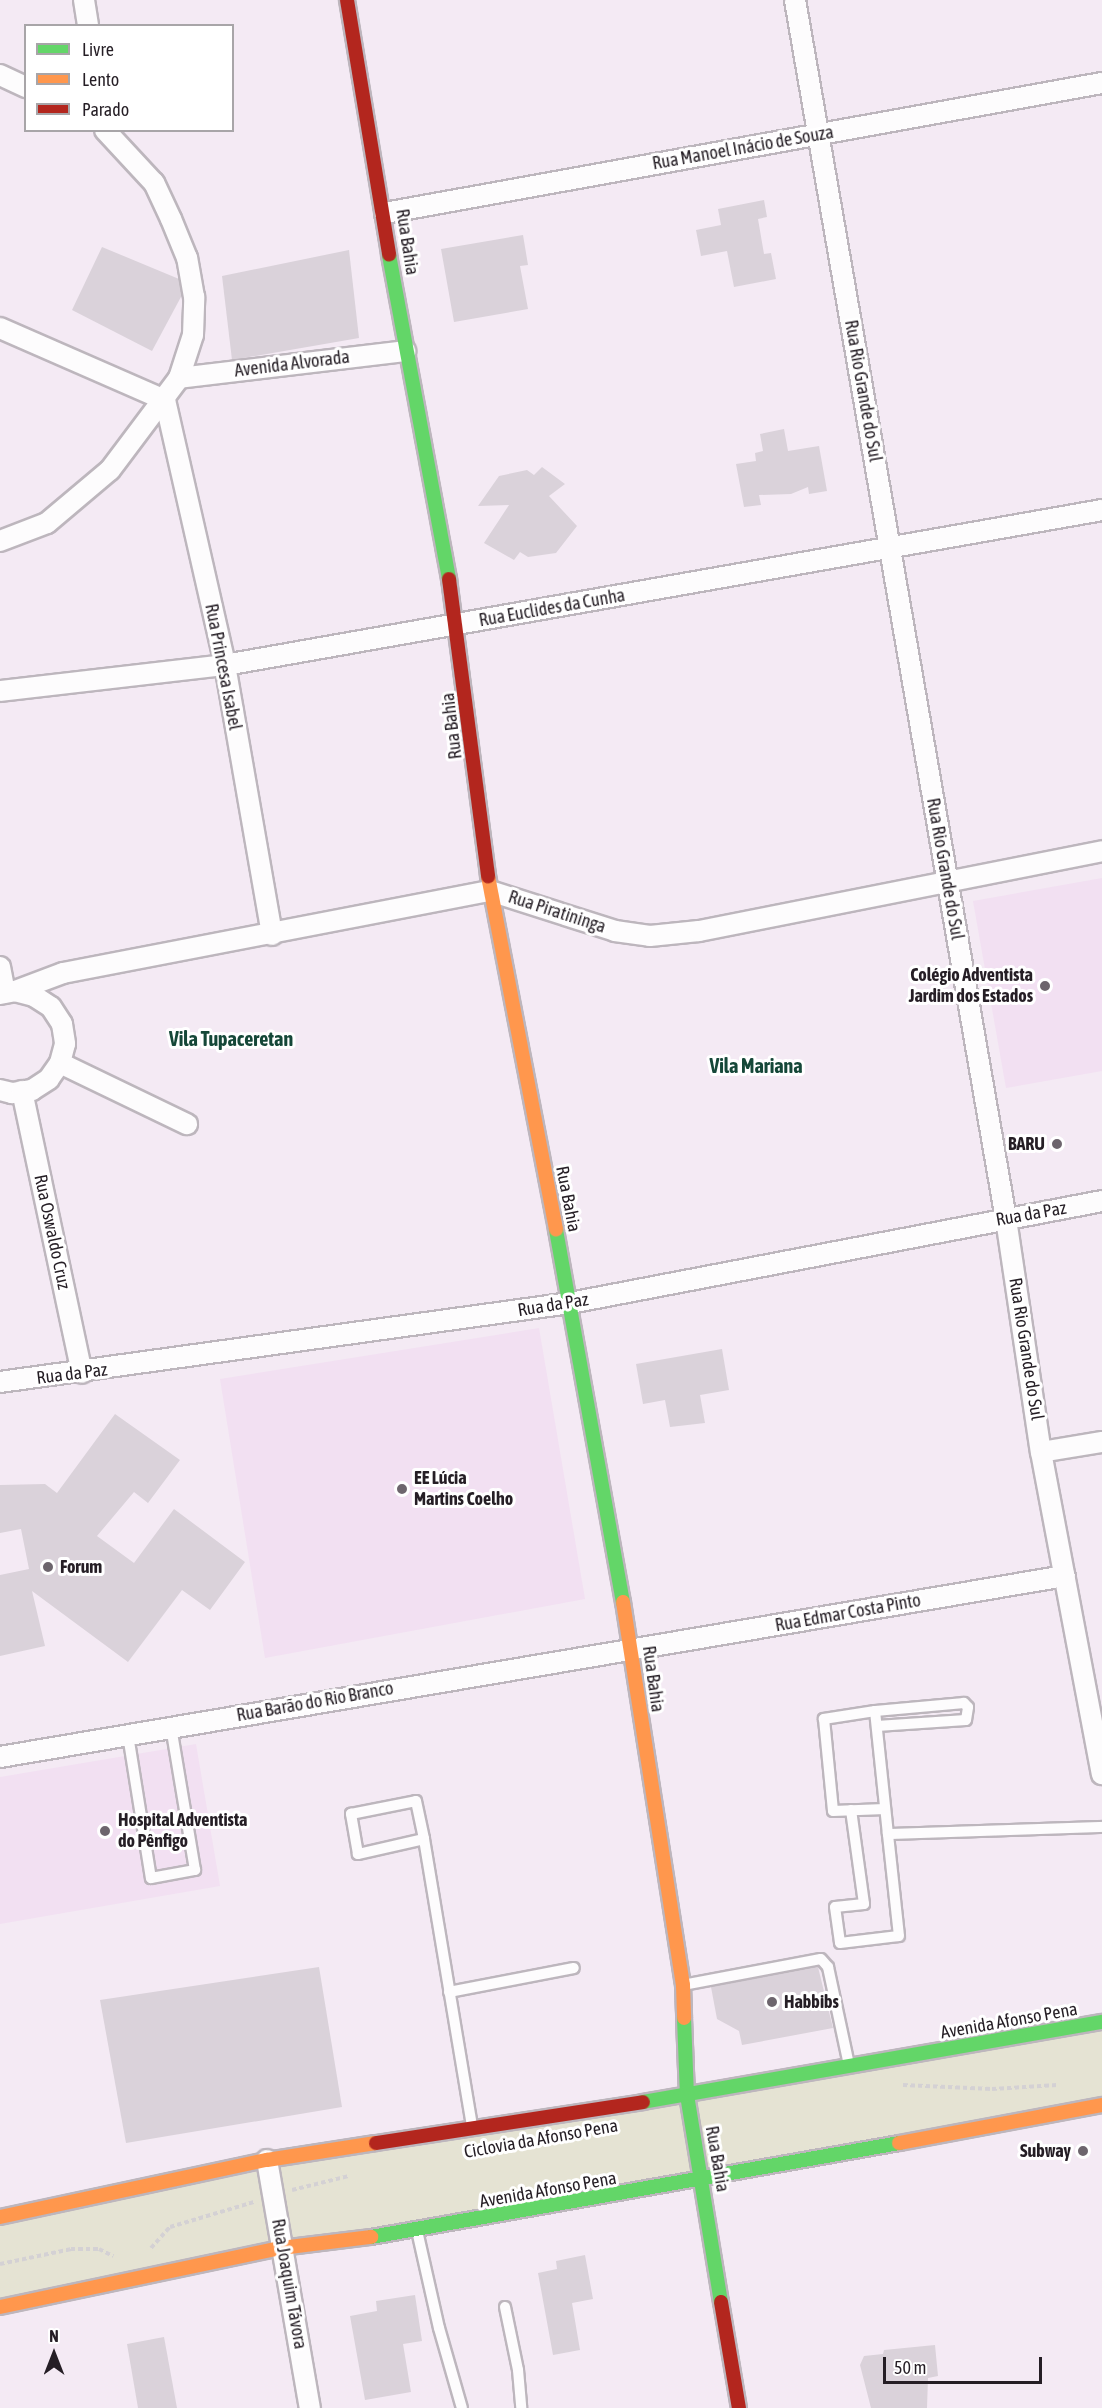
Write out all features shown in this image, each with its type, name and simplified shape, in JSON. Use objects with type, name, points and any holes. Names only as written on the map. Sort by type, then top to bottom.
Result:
[{"type":"street","points":[[84,0],[88,24]]},
{"type":"street","name":"Rua Bahia","points":[[346,0],[385,213],[405,351],[458,624],[490,891],[570,1303],[631,1650],[683,1984],[687,2095],[704,2181],[739,2408]]},
{"type":"street","name":"Rua Rio Grande do Sul","points":[[795,0],[1006,1219],[1041,1452],[1102,1774]]},
{"type":"street","points":[[0,75],[24,86]]},
{"type":"street","name":"Rua Manoel Inácio de Souza","points":[[385,213],[1102,83]]},
{"type":"street","points":[[0,541],[47,523],[110,471],[165,400],[179,378],[193,335],[194,297],[187,258],[154,183],[107,132]]},
{"type":"street","points":[[0,328],[165,400]]},
{"type":"street","name":"Avenida Alvorada","points":[[179,378],[405,351]]},
{"type":"street","name":"Rua Princesa Isabel","points":[[165,400],[225,665],[273,935]]},
{"type":"street","name":"Rua Euclides da Cunha","points":[[0,692],[225,665],[1102,510]]},
{"type":"street","name":"Rua Piratininga","points":[[7,993],[63,973],[273,935],[490,891],[615,931],[650,936],[699,931],[1102,851]]},
{"type":"street","points":[[0,967],[7,993],[34,996],[56,1016],[65,1044],[60,1063],[49,1079],[22,1091],[0,1090]]},
{"type":"street","points":[[60,1063],[187,1124]]},
{"type":"street","name":"Rua Oswaldo Cruz","points":[[22,1091],[82,1373]]},
{"type":"street","name":"Rua da Paz","points":[[0,1382],[82,1373],[570,1303],[1102,1202]]},
{"type":"street","points":[[1041,1452],[1102,1442]]},
{"type":"street","name":"Rua Edmar Costa Pinto","points":[[631,1650],[1065,1576]]},
{"type":"street","name":"Rua Barão do Rio Branco","points":[[0,1757],[631,1650]]},
{"type":"street","name":"Avenida Afonso Pena","points":[[0,2217],[267,2160],[687,2095],[1102,2022]]},
{"type":"street","name":"Avenida Afonso Pena","points":[[0,2307],[281,2248],[417,2232],[704,2181],[1102,2105]]},
{"type":"street","name":"Rua Joaquim Távora","points":[[267,2160],[275,2194],[281,2248],[310,2408]]},
{"type":"lane","points":[[877,1726],[966,1720],[968,1707],[964,1703],[874,1711],[824,1719],[833,1811],[885,1809]]},
{"type":"lane","points":[[851,1810],[864,1904],[835,1908],[840,1943],[899,1936],[874,1711]]},
{"type":"lane","points":[[128,1735],[151,1878],[195,1870],[171,1727]]},
{"type":"lane","points":[[424,1839],[358,1854],[351,1814],[416,1801],[424,1839],[472,2128]]},
{"type":"lane","points":[[888,1834],[1102,1827]]},
{"type":"lane","points":[[683,1984],[821,1959],[828,1967],[850,2068]]},
{"type":"lane","points":[[448,1992],[574,1968]]},
{"type":"lane","points":[[417,2232],[462,2408]]},
{"type":"lane","points":[[505,2307],[519,2370],[521,2408]]},
{"type":"path","points":[[899,2085],[992,2089],[1064,2084]]},
{"type":"path","points":[[149,2250],[170,2227],[275,2194],[355,2175]]},
{"type":"path","points":[[0,2264],[71,2249],[99,2249],[121,2257]]},
{"type":"shaded area","name":"Colégio Adventista Jardim dos Estados","points":[[1102,878],[1102,1071],[1006,1088],[973,901]]},
{"type":"shaded area","name":"EE Lúcia Martins Coelho","points":[[539,1328],[585,1599],[265,1658],[220,1379]]},
{"type":"shaded area","name":"Hospital Adventista do Pênfigo","points":[[196,1744],[220,1886],[0,1924],[0,1777]]},
{"type":"shaded area","points":[[1102,2022],[1102,2105],[0,2307],[0,2217]]},
{"type":"building","points":[[764,200],[767,217],[758,219],[764,254],[771,253],[776,279],[734,287],[727,251],[701,256],[696,230],[721,225],[718,209]]},
{"type":"building","points":[[523,235],[528,265],[520,266],[528,309],[454,322],[441,249]]},
{"type":"building","points":[[102,247],[179,279],[182,295],[152,351],[72,310]]},
{"type":"building","points":[[349,250],[359,338],[232,360],[222,276]]},
{"type":"building","points":[[784,429],[788,451],[819,446],[827,491],[809,494],[808,487],[791,494],[759,495],[761,505],[744,507],[736,464],[756,461],[755,453],[763,451],[760,434]]},
{"type":"building","points":[[542,467],[565,484],[549,496],[577,526],[556,553],[528,557],[520,552],[514,560],[484,543],[509,505],[478,506],[499,476],[527,470],[534,475]]},
{"type":"building","points":[[722,1349],[729,1390],[700,1395],[705,1423],[670,1427],[665,1400],[643,1404],[636,1364]]},
{"type":"building","points":[[115,1414],[180,1460],[148,1503],[134,1492],[97,1536],[134,1563],[174,1509],[245,1562],[210,1610],[182,1590],[128,1662],[32,1591],[45,1646],[0,1656],[0,1575],[29,1569],[21,1529],[0,1533],[0,1485],[45,1484],[57,1493]]},
{"type":"building","points":[[319,1967],[342,2107],[126,2143],[100,2000]]},
{"type":"building","name":"Habbibs","points":[[818,1967],[833,2028],[742,2045],[739,2031],[717,2019],[711,1987]]},
{"type":"building","points":[[585,2255],[593,2299],[572,2303],[580,2350],[553,2355],[538,2273],[557,2269],[556,2261]]},
{"type":"building","points":[[415,2295],[422,2341],[403,2344],[411,2392],[365,2400],[350,2316],[377,2311],[376,2301]]},
{"type":"building","points":[[164,2337],[177,2408],[138,2408],[127,2344]]},
{"type":"building","points":[[935,2345],[938,2376],[928,2378],[927,2408],[871,2408],[860,2365],[864,2356],[883,2354],[884,2350]]},
{"type":"traffic: fast","points":[[389,255],[449,579]]},
{"type":"traffic: fast","points":[[556,1230],[623,1602]]},
{"type":"traffic: fast","points":[[684,2018],[687,2095],[721,2302]]},
{"type":"traffic: fast","points":[[643,2102],[1102,2022]]},
{"type":"traffic: fast","points":[[371,2237],[899,2143]]},
{"type":"traffic: slow","points":[[488,876],[556,1230]]},
{"type":"traffic: slow","points":[[623,1602],[683,1985],[684,2018]]},
{"type":"traffic: slow","points":[[899,2143],[1102,2105]]},
{"type":"traffic: slow","points":[[0,2217],[267,2160],[376,2143]]},
{"type":"traffic: slow","points":[[0,2307],[281,2248],[371,2237]]},
{"type":"traffic: jam","points":[[347,0],[389,255]]},
{"type":"traffic: jam","points":[[449,579],[488,876]]},
{"type":"traffic: jam","points":[[376,2143],[643,2102]]},
{"type":"traffic: jam","points":[[721,2302],[739,2408]]},
{"type":"place","name":"Colégio Adventista Jardim dos Estados","points":[[1045,986]]},
{"type":"place","name":"BARU","points":[[1057,1144]]},
{"type":"place","name":"EE Lúcia Martins Coelho","points":[[402,1489]]},
{"type":"place","name":"Forum","points":[[48,1567]]},
{"type":"place","name":"Hospital Adventista do Pênfigo","points":[[105,1831]]},
{"type":"place","name":"Habbibs","points":[[772,2002]]},
{"type":"place","name":"Subway","points":[[1083,2151]]},
{"type":"district","name":"Vila Tupaceretan","points":[[231,1038]]},
{"type":"district","name":"Vila Mariana","points":[[756,1065]]}]
